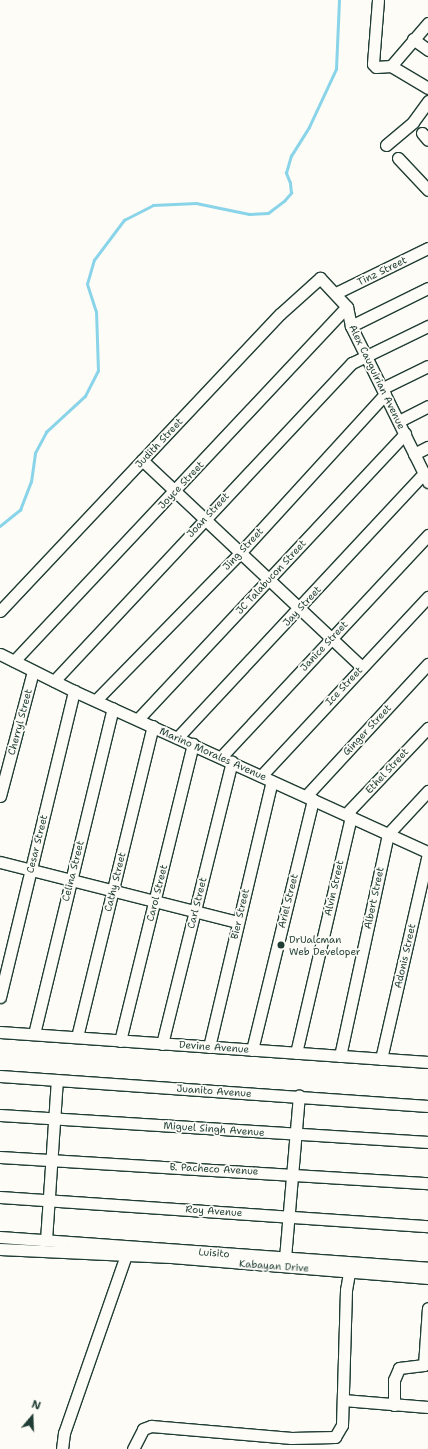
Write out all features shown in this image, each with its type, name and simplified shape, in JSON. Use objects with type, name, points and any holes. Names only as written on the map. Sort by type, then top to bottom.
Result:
[{"type":"street","points":[[378,0],[373,64],[376,67],[391,66],[428,88]]},
{"type":"street","points":[[391,66],[428,23]]},
{"type":"street","points":[[413,39],[428,50]]},
{"type":"street","points":[[386,145],[413,122],[428,101]]},
{"type":"street","points":[[398,158],[428,190]]},
{"type":"street","name":"Tinz Street","points":[[336,293],[428,248]]},
{"type":"street","name":"Alex Cauguirian Avenue","points":[[320,278],[336,293],[347,307],[351,326],[426,477]]},
{"type":"street","name":"Judith Street","points":[[0,611],[280,314],[320,278]]},
{"type":"street","points":[[351,326],[428,288]]},
{"type":"street","name":"Joyce Street","points":[[14,661],[176,492],[347,307]]},
{"type":"street","name":"Joan Street","points":[[54,681],[204,519],[352,363],[428,326]]},
{"type":"street","points":[[384,391],[428,366]]},
{"type":"street","name":"Jing Street","points":[[96,700],[240,553],[384,391]]},
{"type":"street","points":[[399,421],[428,406]]},
{"type":"street","name":"JC Talabucon Street","points":[[138,720],[405,434]]},
{"type":"street","points":[[414,454],[428,446]]},
{"type":"street","points":[[142,460],[362,668]]},
{"type":"street","name":"Jay Street","points":[[178,737],[426,477]]},
{"type":"street","name":"Janice Street","points":[[221,757],[428,535]]},
{"type":"street","name":"Ice Street","points":[[261,776],[428,597]]},
{"type":"street","name":"Marino Morales Avenue","points":[[0,654],[74,691],[272,780],[428,853]]},
{"type":"street","name":"Ginger Street","points":[[309,798],[428,664]]},
{"type":"street","name":"Cherryl Street","points":[[0,796],[33,671]]},
{"type":"street","name":"Cesar Street","points":[[0,997],[74,691]]},
{"type":"street","name":"Celina Street","points":[[34,1034],[113,708]]},
{"type":"street","name":"Cathy Street","points":[[77,1038],[153,726]]},
{"type":"street","name":"Ethel Street","points":[[348,815],[428,728]]},
{"type":"street","name":"Carol Street","points":[[120,1041],[156,901],[193,744]]},
{"type":"street","name":"Carl Street","points":[[162,1044],[232,762]]},
{"type":"street","name":"Bier Street","points":[[209,1047],[237,922],[272,780]]},
{"type":"street","points":[[388,834],[428,791]]},
{"type":"street","name":"Ariel Street","points":[[252,1050],[309,798]]},
{"type":"street","name":"Alvin Street","points":[[296,1053],[348,815]]},
{"type":"street","name":"Albert Street","points":[[340,1056],[388,834]]},
{"type":"street","name":"Adonis Street","points":[[381,1059],[428,853]]},
{"type":"street","points":[[0,862],[237,922]]},
{"type":"street","name":"Devine Avenue","points":[[0,1032],[381,1059],[427,1058]]},
{"type":"street","name":"Juanito Avenue","points":[[0,1076],[428,1106]]},
{"type":"street","points":[[46,1240],[53,1161],[57,1080]]},
{"type":"street","points":[[285,1258],[292,1173],[297,1134],[299,1096]]},
{"type":"street","name":"Miguel Singh Avenue","points":[[0,1115],[428,1142]]},
{"type":"street","name":"B. Pacheco Avenue","points":[[0,1157],[428,1182]]},
{"type":"street","name":"Roy Avenue","points":[[0,1197],[428,1226]]},
{"type":"street","name":"Luisito","points":[[0,1237],[428,1268]]},
{"type":"street","name":"Kabayan Drive","points":[[0,1249],[126,1255],[428,1278]]},
{"type":"street","points":[[62,1449],[64,1433],[126,1255]]},
{"type":"street","points":[[136,1447],[143,1429],[151,1426],[329,1439],[335,1437],[340,1428],[343,1400],[346,1290],[349,1273]]},
{"type":"street","points":[[394,1405],[394,1380],[399,1368],[424,1365],[428,1308]]},
{"type":"street","points":[[343,1400],[428,1407]]},
{"type":"waterway","points":[[0,526],[20,510],[31,482],[35,453],[46,432],[85,396],[98,371],[96,312],[87,284],[94,260],[124,220],[153,205],[196,203],[249,214],[268,213],[284,201],[291,193],[290,183],[286,173],[291,156],[309,127],[336,69],[339,0]]},
{"type":"place","name":"DrUalcman Web Developer","points":[[281,945]]}]
